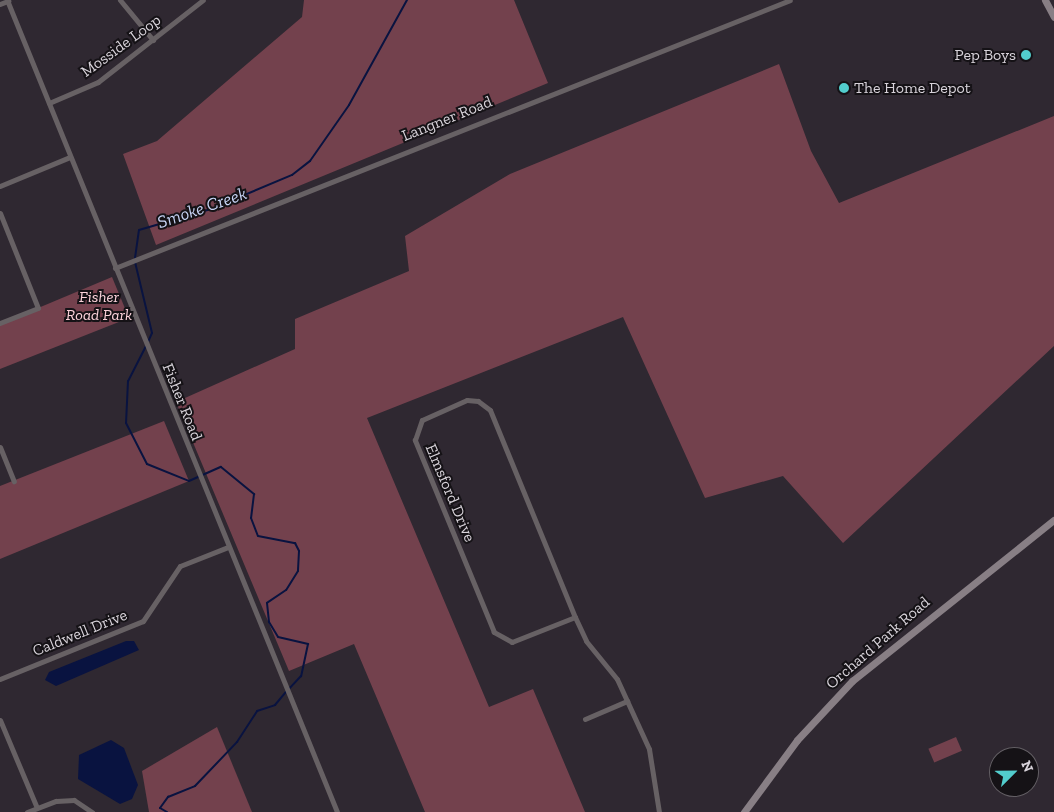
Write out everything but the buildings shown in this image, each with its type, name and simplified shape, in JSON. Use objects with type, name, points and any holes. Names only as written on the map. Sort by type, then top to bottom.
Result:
[{"type":"main road","points":[[1045,0],[1054,17]]},
{"type":"main road","name":"Orchard Park Road","points":[[744,812],[797,740],[862,672],[1054,520]]},
{"type":"street","points":[[120,0],[153,40]]},
{"type":"street","name":"Mosside Loop","points":[[49,103],[98,82],[203,0]]},
{"type":"street","name":"Langner Road","points":[[114,268],[790,0]]},
{"type":"street","points":[[0,4],[8,1]]},
{"type":"street","name":"Fisher Road","points":[[8,1],[152,362],[337,812]]},
{"type":"street","points":[[0,186],[70,158]]},
{"type":"street","points":[[0,213],[38,308],[0,323]]},
{"type":"street","points":[[0,231],[6,229]]},
{"type":"street","name":"Elmsford Drive","points":[[575,617],[517,641],[497,636],[417,446],[415,434],[422,420],[467,400],[487,406],[575,617],[627,701],[653,763],[659,812]]},
{"type":"street","points":[[0,447],[14,481]]},
{"type":"street","name":"Caldwell Drive","points":[[0,679],[143,621],[180,566],[228,547]]},
{"type":"street","points":[[585,719],[627,701]]},
{"type":"street","points":[[0,720],[37,808]]},
{"type":"street","points":[[27,812],[74,800],[92,812]]},
{"type":"green space","points":[[304,0],[514,0],[548,83],[156,245],[123,154],[157,141],[302,17]]},
{"type":"green space","points":[[779,64],[811,151],[839,203],[1054,116],[1054,346],[843,543],[783,476],[705,498],[623,317],[367,418],[489,707],[533,689],[585,812],[425,812],[354,644],[289,671],[176,402],[295,349],[295,319],[409,271],[405,236],[510,174]]},
{"type":"green space","name":"Fisher Road Park","points":[[112,277],[129,318],[0,369],[0,324]]},
{"type":"green space","points":[[164,421],[189,481],[0,559],[0,486]]},
{"type":"green space","points":[[217,727],[252,812],[149,812],[142,771]]},
{"type":"green space","points":[[956,737],[962,751],[934,763],[928,749]]},
{"type":"shaded area","points":[[126,641],[134,641],[139,650],[56,686],[45,680],[49,672]]},
{"type":"shaded area","points":[[111,740],[124,748],[138,785],[132,799],[120,804],[78,779],[79,755]]},
{"type":"waterway","name":"Smoke Creek","points":[[135,258],[139,230],[211,209],[292,175],[310,161],[349,105],[407,0]]},
{"type":"waterway","name":"Smoke Creek","points":[[135,262],[152,333],[148,342]]},
{"type":"waterway","name":"Smoke Creek","points":[[146,346],[128,381],[126,423],[147,464],[189,481],[221,467],[254,494],[251,518],[258,536],[295,543],[299,551],[298,571],[286,590],[267,603],[269,622],[278,637],[308,644],[301,676],[289,689]]},
{"type":"waterway","points":[[167,812],[160,808],[168,797],[195,786],[237,742],[257,711],[275,705],[286,692]]},
{"type":"place","name":"Pep Boys","points":[[1026,55]]},
{"type":"place","name":"The Home Depot","points":[[844,88]]}]
